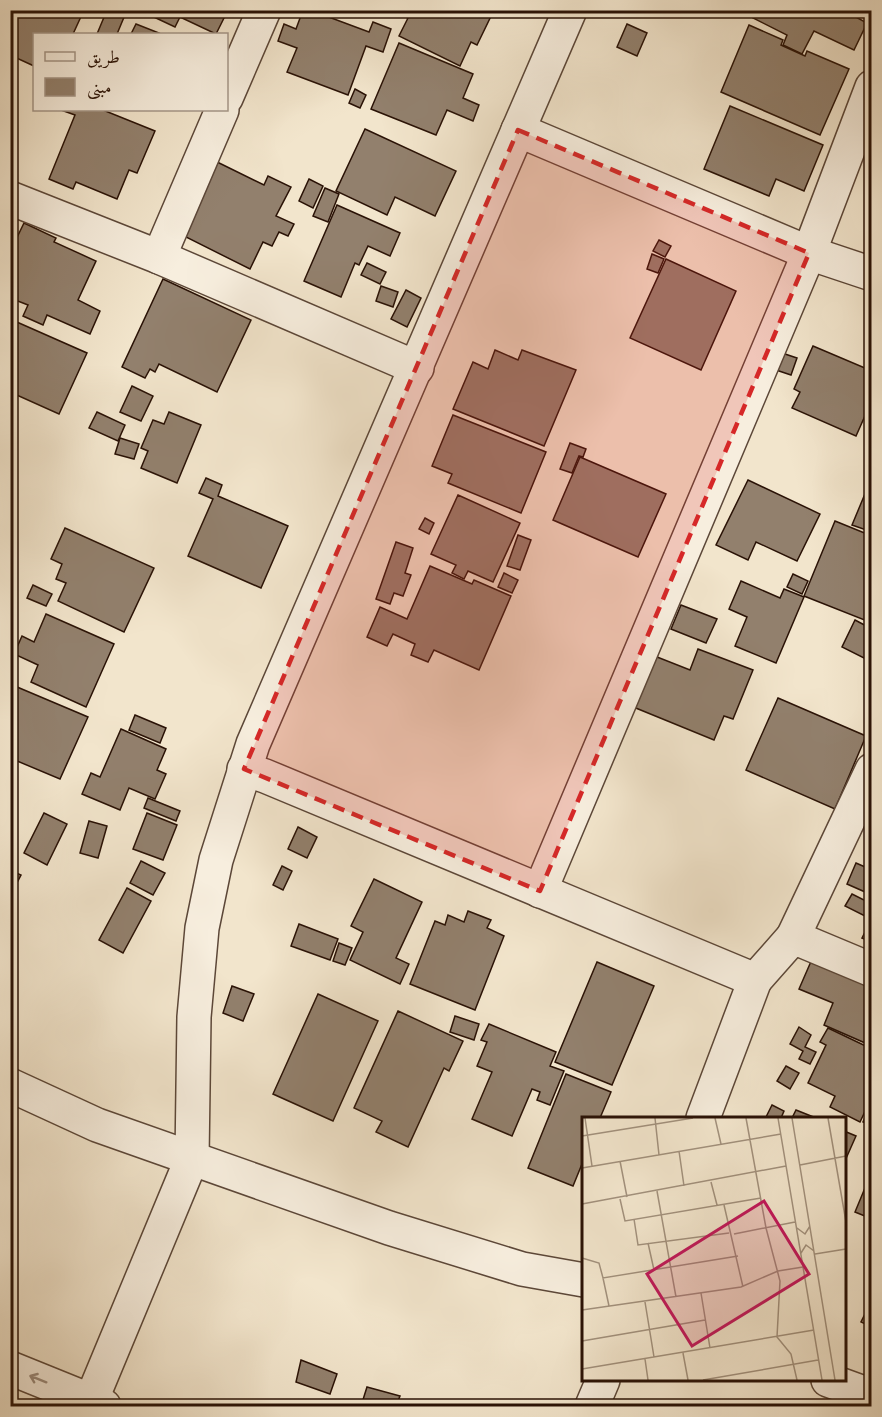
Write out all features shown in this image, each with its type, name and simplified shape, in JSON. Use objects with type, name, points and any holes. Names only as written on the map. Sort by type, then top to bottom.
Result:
[{"type":"street","points":[[228,94],[264,10]]},
{"type":"street","points":[[10,1368],[97,1404],[192,1158],[194,1017],[202,928],[216,860],[244,769],[570,10]]},
{"type":"street","points":[[540,891],[808,253],[872,87]]},
{"type":"street","points":[[159,257],[222,111]]},
{"type":"street","points":[[518,130],[808,253],[872,274]]},
{"type":"street","points":[[10,198],[159,257],[417,368]]},
{"type":"street","points":[[244,769],[756,980]]},
{"type":"street","points":[[704,1117],[756,980],[793,937],[872,771]]},
{"type":"street","points":[[793,937],[872,970]]},
{"type":"street","points":[[10,1085],[97,1125],[400,1232],[522,1269],[582,1280]]},
{"type":"street","points":[[592,1407],[603,1381]]},
{"type":"street","points":[[831,1381],[872,1396]]},
{"type":"highlighted area","points":[[518,130],[809,253],[540,891],[244,769]]},
{"type":"building","points":[[10,10],[84,10],[73,33],[33,33],[33,66],[10,55]]},
{"type":"building","points":[[107,10],[127,10],[117,33],[97,33]]},
{"type":"building","points":[[139,10],[228,10],[216,33],[180,17],[175,27]]},
{"type":"building","points":[[303,10],[310,10],[369,32],[373,22],[391,29],[383,52],[366,46],[348,95],[287,72],[297,48],[278,41],[284,24],[296,29]]},
{"type":"building","points":[[405,10],[494,10],[477,45],[471,42],[460,66],[399,36],[408,18],[403,16]]},
{"type":"building","points":[[757,10],[843,10],[867,23],[854,50],[814,31],[802,54],[783,45],[787,35],[753,18]]},
{"type":"building","points":[[136,24],[159,33],[132,33]]},
{"type":"building","points":[[627,24],[647,33],[637,56],[617,47]]},
{"type":"building","points":[[749,25],[783,40],[781,45],[805,56],[807,51],[849,69],[820,135],[721,92]]},
{"type":"building","points":[[399,43],[473,74],[463,98],[479,105],[473,121],[447,110],[436,135],[371,109]]},
{"type":"building","points":[[355,89],[366,95],[360,108],[349,103]]},
{"type":"building","points":[[730,106],[823,145],[804,191],[776,179],[769,196],[704,169]]},
{"type":"building","points":[[64,111],[105,111],[155,131],[137,173],[129,170],[117,199],[76,182],[73,189],[49,179],[75,115]]},
{"type":"building","points":[[365,129],[456,171],[435,216],[395,197],[387,215],[336,191]]},
{"type":"building","points":[[209,158],[264,185],[268,176],[291,187],[276,216],[294,224],[288,236],[279,232],[272,246],[263,242],[250,269],[174,231]]},
{"type":"building","points":[[309,179],[323,186],[313,208],[299,201]]},
{"type":"building","points":[[325,188],[339,194],[328,222],[313,216]]},
{"type":"building","points":[[337,205],[400,233],[390,256],[368,246],[359,265],[355,263],[341,297],[304,281]]},
{"type":"building","points":[[24,223],[56,238],[54,242],[96,261],[78,300],[100,311],[90,334],[47,315],[43,325],[23,316],[28,305],[10,298],[10,252]]},
{"type":"building","points":[[659,240],[671,246],[665,257],[653,251]]},
{"type":"building","points":[[652,254],[664,259],[658,273],[647,269]]},
{"type":"building","points":[[666,259],[736,291],[701,370],[630,338]]},
{"type":"building","points":[[367,263],[386,272],[380,284],[361,275]]},
{"type":"building","points":[[163,279],[251,320],[217,392],[159,364],[155,372],[150,369],[145,378],[122,367]]},
{"type":"building","points":[[381,286],[398,292],[393,307],[376,301]]},
{"type":"building","points":[[406,290],[421,298],[407,327],[391,319]]},
{"type":"building","points":[[10,319],[87,353],[59,414],[10,392]]},
{"type":"building","points":[[813,346],[872,371],[872,400],[856,436],[792,408],[800,392],[794,389]]},
{"type":"building","points":[[495,350],[518,360],[522,350],[576,370],[544,446],[453,409],[473,362],[488,369]]},
{"type":"building","points":[[782,353],[797,358],[791,375],[776,370]]},
{"type":"building","points":[[132,386],[153,396],[141,421],[120,412]]},
{"type":"building","points":[[97,412],[125,425],[118,441],[89,428]]},
{"type":"building","points":[[169,412],[201,425],[177,483],[141,468],[148,451],[141,448],[153,420],[164,424]]},
{"type":"building","points":[[453,415],[546,452],[521,513],[448,483],[452,474],[432,466]]},
{"type":"building","points":[[120,438],[139,444],[134,459],[115,454]]},
{"type":"building","points":[[570,443],[586,449],[583,457],[579,456],[572,473],[560,469]]},
{"type":"building","points":[[580,457],[666,494],[638,557],[553,520]]},
{"type":"building","points":[[872,477],[872,532],[852,525]]},
{"type":"building","points":[[206,478],[222,485],[218,496],[288,526],[261,588],[188,556],[213,499],[199,493]]},
{"type":"building","points":[[748,480],[820,514],[797,561],[756,542],[748,560],[716,545]]},
{"type":"building","points":[[458,495],[520,523],[493,582],[468,571],[464,579],[452,573],[456,565],[431,554]]},
{"type":"building","points":[[425,518],[434,523],[429,534],[419,529]]},
{"type":"building","points":[[835,521],[872,536],[872,623],[804,596]]},
{"type":"building","points":[[65,528],[154,568],[124,632],[58,601],[66,583],[56,579],[62,564],[51,559]]},
{"type":"building","points":[[518,535],[531,540],[520,570],[507,566]]},
{"type":"building","points":[[396,542],[413,548],[405,573],[411,575],[403,596],[394,593],[390,604],[376,599]]},
{"type":"building","points":[[430,566],[472,584],[474,580],[511,596],[479,670],[434,650],[428,662],[411,655],[415,644],[393,634],[387,646],[367,637],[380,607],[407,619]]},
{"type":"building","points":[[504,573],[518,580],[512,593],[498,587]]},
{"type":"building","points":[[793,574],[808,581],[802,594],[787,587]]},
{"type":"building","points":[[741,581],[780,598],[784,589],[804,597],[776,663],[735,646],[747,617],[729,609]]},
{"type":"building","points":[[33,585],[52,594],[46,606],[27,598]]},
{"type":"building","points":[[681,605],[717,619],[706,643],[671,629]]},
{"type":"building","points":[[46,614],[114,644],[86,707],[31,682],[38,665],[14,654],[22,636],[34,642]]},
{"type":"building","points":[[855,620],[872,629],[872,662],[842,647]]},
{"type":"building","points":[[698,649],[753,670],[733,719],[724,716],[714,740],[626,704],[647,653],[690,670]]},
{"type":"building","points":[[10,684],[88,717],[60,779],[10,758]]},
{"type":"building","points":[[778,698],[866,736],[835,809],[746,770]]},
{"type":"building","points":[[135,715],[166,728],[160,743],[129,730]]},
{"type":"building","points":[[121,729],[166,749],[157,770],[166,774],[155,799],[129,788],[120,810],[82,794],[91,773],[100,777]]},
{"type":"building","points":[[148,798],[180,811],[176,821],[144,808]]},
{"type":"building","points":[[44,813],[67,824],[47,865],[24,853]]},
{"type":"building","points":[[147,813],[177,825],[163,860],[133,849]]},
{"type":"building","points":[[89,821],[107,826],[98,858],[80,853]]},
{"type":"building","points":[[298,827],[317,837],[307,858],[288,849]]},
{"type":"building","points":[[141,861],[165,873],[153,895],[130,883]]},
{"type":"building","points":[[856,863],[872,870],[872,895],[847,884]]},
{"type":"building","points":[[282,866],[292,871],[283,890],[273,885]]},
{"type":"building","points":[[10,870],[21,875],[10,896]]},
{"type":"building","points":[[374,879],[422,902],[396,958],[409,964],[400,984],[350,960],[363,932],[351,926]]},
{"type":"building","points":[[127,888],[151,901],[123,953],[99,940]]},
{"type":"building","points":[[852,894],[872,904],[865,916],[845,906]]},
{"type":"building","points":[[468,911],[491,920],[487,928],[504,936],[475,1010],[410,984],[435,921],[445,925],[448,915],[464,922]]},
{"type":"building","points":[[872,918],[872,942],[862,938]]},
{"type":"building","points":[[299,924],[338,939],[330,960],[291,946]]},
{"type":"building","points":[[339,943],[352,948],[345,965],[333,961]]},
{"type":"building","points":[[816,950],[872,973],[872,1046],[824,1025],[833,1003],[799,989]]},
{"type":"building","points":[[597,962],[654,986],[612,1085],[555,1062]]},
{"type":"building","points":[[232,986],[254,994],[243,1021],[223,1013]]},
{"type":"building","points":[[318,994],[378,1021],[333,1121],[273,1094]]},
{"type":"building","points":[[398,1011],[463,1041],[449,1071],[444,1068],[408,1147],[376,1132],[382,1121],[354,1108]]},
{"type":"building","points":[[455,1016],[479,1024],[474,1040],[450,1032]]},
{"type":"building","points":[[489,1024],[556,1052],[550,1066],[564,1071],[550,1105],[537,1100],[540,1092],[532,1089],[512,1136],[472,1119],[492,1072],[477,1066],[487,1042],[481,1040]]},
{"type":"building","points":[[799,1027],[811,1035],[805,1047],[816,1052],[810,1064],[799,1059],[803,1051],[790,1044]]},
{"type":"building","points":[[828,1028],[872,1049],[872,1091],[866,1101],[869,1103],[860,1122],[830,1107],[835,1096],[808,1083],[826,1045],[820,1042]]},
{"type":"building","points":[[786,1066],[799,1073],[790,1089],[777,1081]]},
{"type":"building","points":[[566,1074],[611,1092],[600,1117],[582,1117],[582,1164],[573,1186],[528,1168]]},
{"type":"building","points":[[872,1103],[872,1126],[863,1122]]},
{"type":"building","points":[[772,1105],[784,1111],[781,1117],[766,1117]]},
{"type":"building","points":[[796,1110],[814,1117],[792,1117]]},
{"type":"building","points":[[846,1132],[856,1136],[846,1158]]},
{"type":"building","points":[[872,1171],[872,1219],[855,1212]]},
{"type":"building","points":[[872,1300],[872,1327],[861,1322]]},
{"type":"building","points":[[301,1360],[337,1374],[330,1394],[296,1382]]},
{"type":"building","points":[[367,1387],[400,1396],[396,1406],[361,1406]]}]
